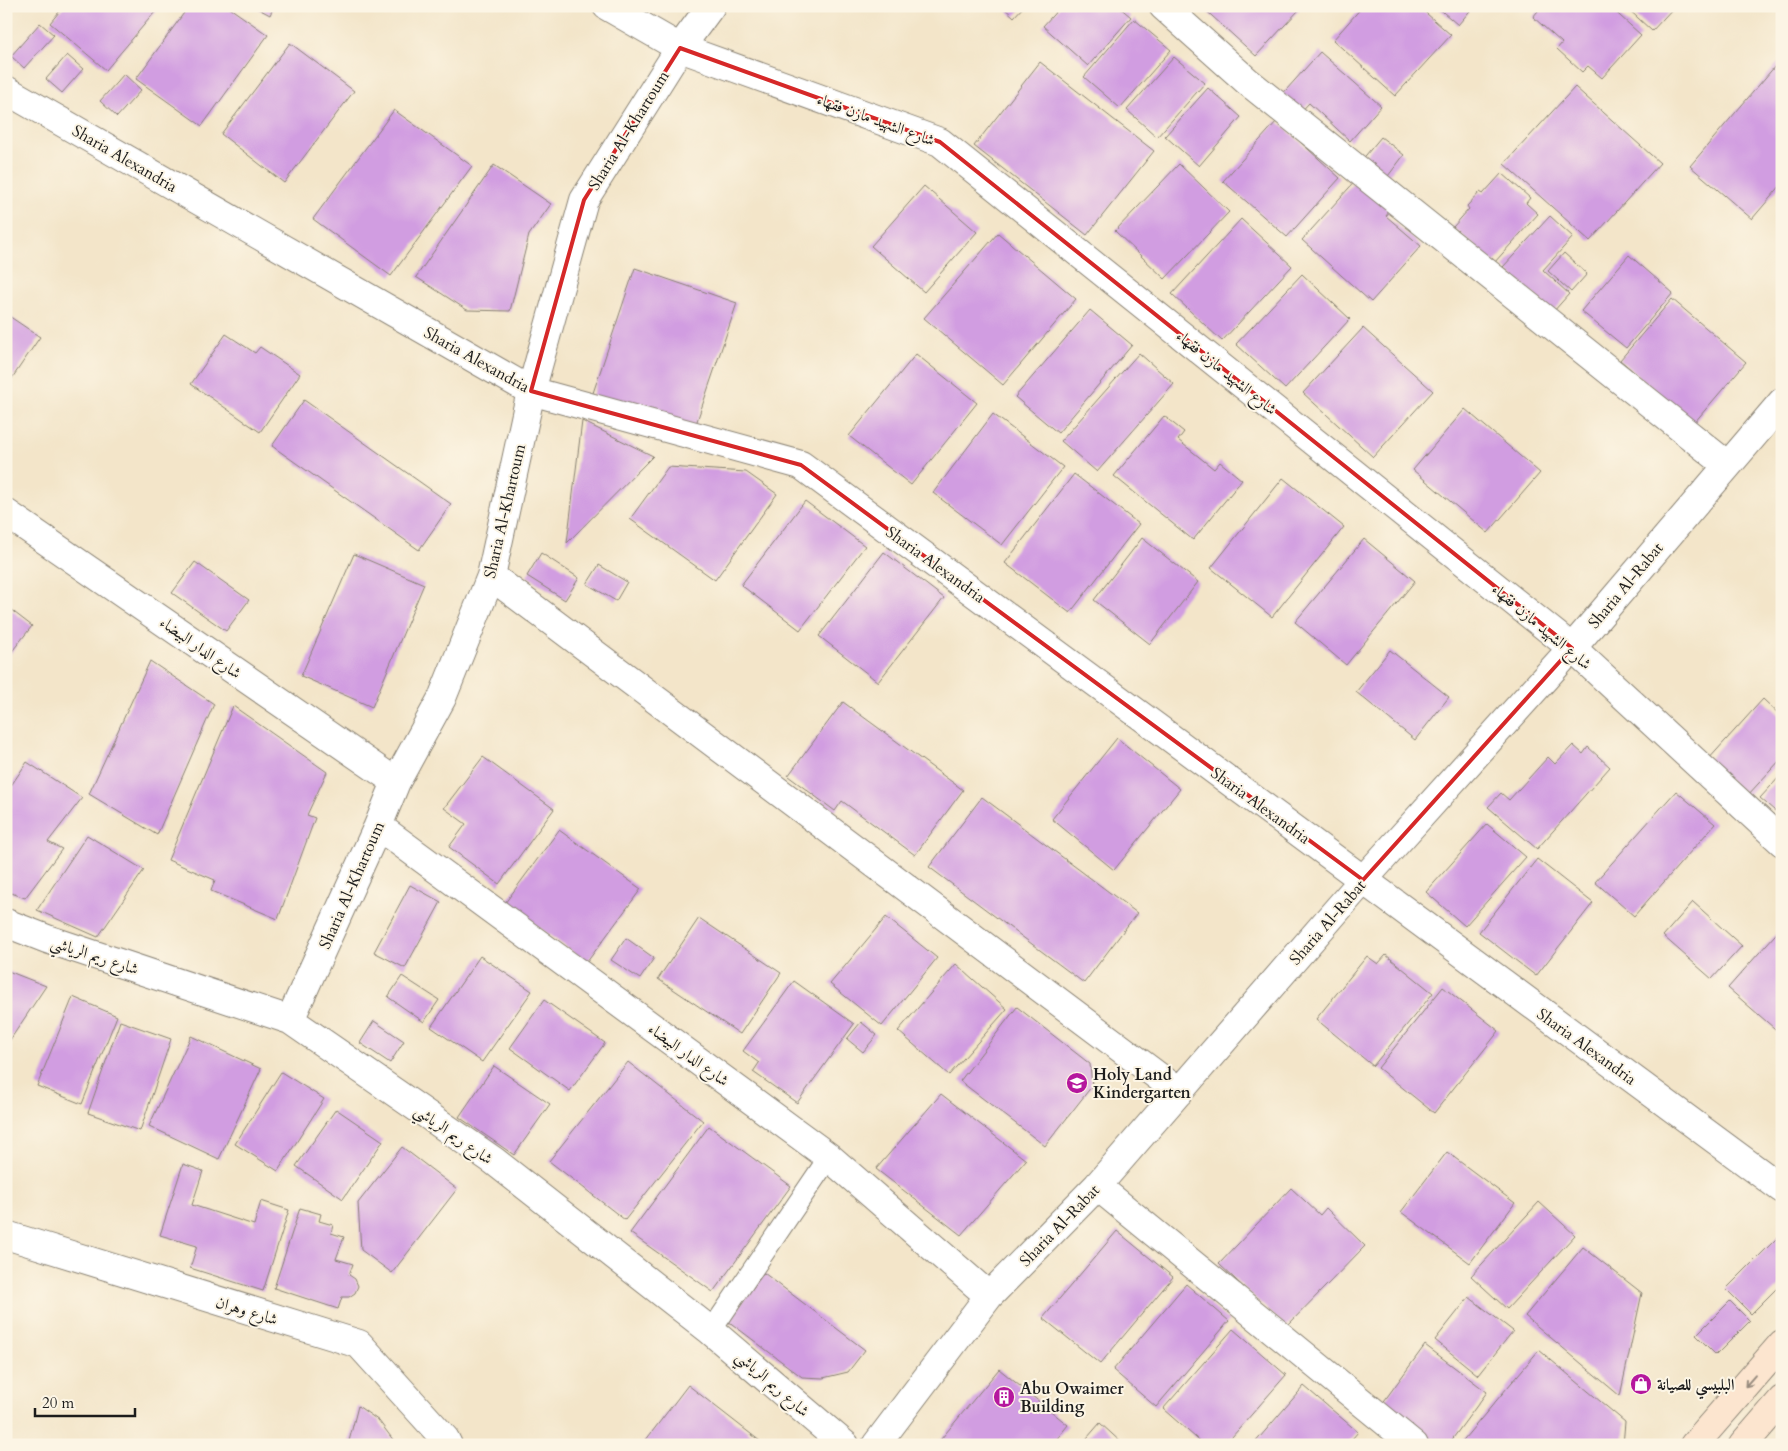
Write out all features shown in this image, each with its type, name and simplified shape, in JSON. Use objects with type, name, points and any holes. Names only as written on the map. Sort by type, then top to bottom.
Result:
[{"type":"main road","points":[[1694,1445],[1782,1344]]},
{"type":"main road","points":[[1743,1445],[1782,1400]]},
{"type":"street","name":"شارع الشهيد مازن فقهاء","points":[[607,6],[680,48],[940,142],[1572,648],[1782,842]]},
{"type":"street","name":"Sharia Al-Khartoum","points":[[290,1020],[396,782],[442,698],[491,576],[531,391],[584,200],[680,48],[711,6]]},
{"type":"street","points":[[1163,6],[1255,87],[1727,465]]},
{"type":"street","name":"Sharia Alexandria","points":[[6,90],[531,391],[801,465],[1782,1189]]},
{"type":"street","name":"Sharia Al-Rabat","points":[[876,1445],[989,1296],[1097,1186],[1364,880],[1572,648],[1782,402]]},
{"type":"street","name":"شارع الدار البيضاء","points":[[6,513],[396,782]]},
{"type":"street","points":[[491,576],[1179,1092]]},
{"type":"street","name":"شارع الدار البيضاء","points":[[378,826],[829,1157],[989,1296]]},
{"type":"street","name":"شارع ريم الرياشي","points":[[6,923],[47,939],[290,1020],[494,1161],[711,1330],[845,1445]]},
{"type":"street","points":[[1097,1186],[1414,1445]]},
{"type":"street","name":"شارع وهران","points":[[6,1235],[359,1344],[445,1439],[448,1445]]},
{"type":"lane","points":[[711,1330],[829,1157]]},
{"type":"highlighted area","points":[[680,48],[940,142],[1572,648],[1363,880],[801,465],[531,391],[584,200]]},
{"type":"building","points":[[64,6],[160,6],[106,70],[50,23]]},
{"type":"building","points":[[189,6],[227,6],[268,35],[202,126],[136,79]]},
{"type":"building","points":[[253,6],[274,6],[270,15]]},
{"type":"building","points":[[1002,6],[1024,6],[1014,17]]},
{"type":"building","points":[[1061,6],[1118,6],[1131,17],[1088,66],[1043,26]]},
{"type":"building","points":[[1201,6],[1295,6],[1299,10],[1256,56]]},
{"type":"building","points":[[1363,6],[1418,6],[1451,35],[1395,96],[1333,40]]},
{"type":"building","points":[[1436,6],[1474,6],[1458,25]]},
{"type":"building","points":[[1542,6],[1609,6],[1641,35],[1602,78],[1588,66],[1582,72],[1557,49],[1562,43],[1533,17]]},
{"type":"building","points":[[1625,6],[1675,6],[1652,31]]},
{"type":"building","points":[[1134,19],[1171,50],[1120,108],[1084,77]]},
{"type":"building","points":[[40,23],[54,35],[24,68],[11,56]]},
{"type":"building","points":[[290,43],[354,91],[284,183],[221,134]]},
{"type":"building","points":[[1320,52],[1381,106],[1350,141],[1309,103],[1297,116],[1278,99]]},
{"type":"building","points":[[67,55],[83,69],[62,93],[46,79]]},
{"type":"building","points":[[1174,57],[1205,83],[1157,137],[1127,110]]},
{"type":"building","points":[[1782,58],[1782,184],[1752,219],[1690,166]]},
{"type":"building","points":[[1040,62],[1154,151],[1087,235],[974,146]]},
{"type":"building","points":[[124,74],[141,90],[117,117],[100,101]]},
{"type":"building","points":[[1575,87],[1660,163],[1590,241],[1504,164]]},
{"type":"building","points":[[1208,88],[1241,117],[1199,166],[1165,136]]},
{"type":"building","points":[[394,110],[472,166],[391,276],[313,219]]},
{"type":"building","points":[[1277,121],[1340,178],[1287,237],[1223,181]]},
{"type":"building","points":[[1381,137],[1404,155],[1385,180],[1361,161]]},
{"type":"building","points":[[1179,164],[1229,212],[1165,279],[1115,231]]},
{"type":"building","points":[[494,165],[551,204],[529,235],[510,311],[467,310],[416,277]]},
{"type":"building","points":[[1502,173],[1530,198],[1526,203],[1538,214],[1494,263],[1453,227],[1469,209],[1467,206],[1480,192],[1483,194]]},
{"type":"building","points":[[1358,178],[1392,208],[1386,216],[1421,246],[1371,302],[1302,240]]},
{"type":"building","points":[[924,186],[977,232],[924,292],[871,246]]},
{"type":"building","points":[[1550,216],[1573,237],[1543,270],[1569,294],[1553,312],[1503,267]]},
{"type":"building","points":[[1241,219],[1292,266],[1222,341],[1172,294]]},
{"type":"building","points":[[998,233],[1076,299],[1003,385],[924,318]]},
{"type":"building","points":[[1564,253],[1587,274],[1571,292],[1548,271]]},
{"type":"building","points":[[1629,255],[1673,293],[1626,348],[1581,311]]},
{"type":"building","points":[[635,268],[737,303],[694,430],[592,396]]},
{"type":"building","points":[[1302,274],[1350,319],[1285,389],[1236,344]]},
{"type":"building","points":[[1672,299],[1746,362],[1694,423],[1620,360]]},
{"type":"building","points":[[1090,310],[1132,345],[1058,433],[1015,397]]},
{"type":"building","points":[[6,314],[40,337],[6,387]]},
{"type":"building","points":[[1363,328],[1433,391],[1373,457],[1303,393]]},
{"type":"building","points":[[226,334],[255,353],[260,347],[300,374],[260,432],[191,384]]},
{"type":"building","points":[[1139,353],[1174,384],[1097,472],[1061,441]]},
{"type":"building","points":[[916,354],[977,403],[911,485],[849,436]]},
{"type":"building","points":[[304,400],[451,504],[419,550],[272,446]]},
{"type":"building","points":[[1465,409],[1540,473],[1488,533],[1413,470]]},
{"type":"building","points":[[993,414],[1063,467],[1002,545],[933,493]]},
{"type":"building","points":[[1164,416],[1184,432],[1178,440],[1214,469],[1220,462],[1242,480],[1193,540],[1114,476]]},
{"type":"building","points":[[582,421],[653,456],[567,543]]},
{"type":"building","points":[[668,467],[746,472],[777,494],[715,580],[630,519]]},
{"type":"building","points":[[1074,474],[1139,524],[1070,613],[1005,563]]},
{"type":"building","points":[[1283,478],[1344,527],[1272,617],[1211,568]]},
{"type":"building","points":[[805,501],[865,546],[800,630],[741,585]]},
{"type":"building","points":[[1142,538],[1198,582],[1150,644],[1094,600]]},
{"type":"building","points":[[1364,539],[1415,581],[1346,665],[1295,622]]},
{"type":"building","points":[[884,552],[944,598],[878,682],[819,636]]},
{"type":"building","points":[[541,553],[579,578],[565,600],[527,576]]},
{"type":"building","points":[[354,554],[424,584],[372,707],[301,676]]},
{"type":"building","points":[[195,562],[249,600],[226,631],[172,593]]},
{"type":"building","points":[[599,565],[627,582],[616,601],[587,584]]},
{"type":"building","points":[[6,606],[32,626],[6,659]]},
{"type":"building","points":[[1390,650],[1449,697],[1415,740],[1356,692]]},
{"type":"building","points":[[150,661],[214,704],[157,835],[89,794]]},
{"type":"building","points":[[1763,699],[1782,717],[1782,758],[1747,796],[1707,761]]},
{"type":"building","points":[[843,702],[963,790],[915,855],[842,801],[835,811],[788,776]]},
{"type":"building","points":[[233,706],[327,772],[307,815],[315,818],[278,919],[211,891],[215,880],[168,860]]},
{"type":"building","points":[[1117,738],[1180,789],[1114,870],[1052,819]]},
{"type":"building","points":[[1573,745],[1583,754],[1588,747],[1610,767],[1537,849],[1488,807],[1501,793],[1509,800],[1548,757],[1555,764]]},
{"type":"building","points":[[483,757],[554,809],[499,884],[449,847],[466,824],[444,808]]},
{"type":"building","points":[[27,762],[82,798],[48,842],[62,849],[25,898],[6,891],[6,793]]},
{"type":"building","points":[[1782,774],[1782,817],[1760,798]]},
{"type":"building","points":[[1676,791],[1715,824],[1634,916],[1595,882]]},
{"type":"building","points":[[982,797],[1137,913],[1084,983],[929,867]]},
{"type":"building","points":[[1487,824],[1526,857],[1465,926],[1426,892]]},
{"type":"building","points":[[559,830],[641,889],[587,962],[505,903]]},
{"type":"building","points":[[87,835],[144,870],[98,937],[37,910]]},
{"type":"building","points":[[1537,859],[1593,903],[1536,976],[1479,932]]},
{"type":"building","points":[[410,885],[441,902],[405,968],[374,952]]},
{"type":"building","points":[[1693,902],[1742,946],[1712,979],[1663,936]]},
{"type":"building","points":[[886,917],[937,958],[882,1026],[830,984]]},
{"type":"building","points":[[699,918],[781,973],[740,1034],[658,979]]},
{"type":"building","points":[[1782,927],[1782,1035],[1728,988]]},
{"type":"building","points":[[626,938],[654,958],[640,979],[611,960]]},
{"type":"building","points":[[1386,955],[1433,993],[1373,1066],[1316,1019],[1367,956],[1378,964]]},
{"type":"building","points":[[480,956],[532,991],[482,1062],[431,1027]]},
{"type":"building","points":[[956,964],[1007,1009],[949,1075],[898,1031]]},
{"type":"building","points":[[8,971],[46,986],[6,1046],[6,974]]},
{"type":"building","points":[[402,976],[439,1000],[424,1022],[388,997]]},
{"type":"building","points":[[794,981],[854,1024],[797,1103],[753,1072],[759,1063],[743,1051]]},
{"type":"building","points":[[1443,987],[1499,1031],[1434,1113],[1378,1068]]},
{"type":"building","points":[[73,997],[117,1016],[82,1104],[37,1086]]},
{"type":"building","points":[[544,1000],[605,1043],[570,1091],[510,1048]]},
{"type":"building","points":[[1017,1007],[1090,1064],[1092,1086],[1045,1146],[960,1081]]},
{"type":"building","points":[[120,1021],[171,1039],[140,1131],[88,1113]]},
{"type":"building","points":[[374,1021],[404,1041],[390,1063],[360,1043]]},
{"type":"building","points":[[861,1022],[877,1035],[863,1052],[847,1039]]},
{"type":"building","points":[[191,1036],[261,1069],[219,1159],[149,1126]]},
{"type":"building","points":[[628,1062],[703,1121],[625,1220],[549,1161]]},
{"type":"building","points":[[494,1066],[550,1104],[514,1155],[459,1117]]},
{"type":"building","points":[[281,1072],[324,1099],[278,1171],[235,1144]]},
{"type":"building","points":[[941,1094],[1026,1160],[961,1235],[876,1169]]},
{"type":"building","points":[[336,1109],[383,1141],[343,1199],[296,1166]]},
{"type":"building","points":[[709,1126],[791,1186],[713,1292],[630,1233]]},
{"type":"building","points":[[402,1147],[457,1189],[392,1273],[361,1250],[358,1203]]},
{"type":"building","points":[[1447,1152],[1515,1203],[1470,1263],[1401,1212]]},
{"type":"building","points":[[183,1164],[203,1171],[192,1205],[254,1225],[261,1201],[289,1210],[263,1291],[190,1268],[197,1246],[160,1235]]},
{"type":"building","points":[[1291,1188],[1320,1215],[1326,1208],[1365,1246],[1286,1327],[1219,1264]]},
{"type":"building","points":[[1539,1202],[1575,1235],[1507,1309],[1471,1276]]},
{"type":"building","points":[[300,1208],[321,1214],[319,1221],[333,1225],[331,1233],[344,1237],[336,1259],[353,1264],[349,1275],[355,1279],[358,1286],[355,1293],[349,1297],[342,1297],[338,1309],[274,1288]]},
{"type":"building","points":[[1117,1231],[1173,1277],[1100,1364],[1043,1318]]},
{"type":"building","points":[[1780,1235],[1782,1237],[1782,1283],[1751,1314],[1726,1289]]},
{"type":"building","points":[[1583,1247],[1642,1293],[1620,1396],[1525,1316]]},
{"type":"building","points":[[764,1273],[865,1350],[848,1372],[823,1378],[802,1377],[728,1321]]},
{"type":"building","points":[[1186,1284],[1229,1321],[1156,1407],[1113,1370]]},
{"type":"building","points":[[1469,1297],[1513,1331],[1478,1375],[1435,1340]]},
{"type":"building","points":[[1730,1301],[1750,1321],[1716,1355],[1696,1335]]},
{"type":"building","points":[[1233,1329],[1286,1375],[1225,1445],[1204,1445],[1163,1409]]},
{"type":"building","points":[[1425,1345],[1487,1392],[1448,1445],[1429,1445],[1379,1408]]},
{"type":"building","points":[[1539,1350],[1625,1422],[1623,1445],[1459,1445]]},
{"type":"building","name":"Abu Owaimer Building","points":[[999,1369],[1068,1425],[1052,1445],[936,1445]]},
{"type":"building","points":[[688,1385],[765,1445],[642,1445]]},
{"type":"building","points":[[1304,1386],[1358,1432],[1347,1445],[1253,1445]]},
{"type":"building","points":[[358,1406],[379,1421],[397,1445],[348,1445]]},
{"type":"building","points":[[1100,1423],[1124,1445],[1081,1445]]},
{"type":"place","name":"Holy Land Kindergarten","points":[[1077,1083]]},
{"type":"place","name":"البلبيسي للصيانة","points":[[1641,1384]]},
{"type":"place","name":"Abu Owaimer Building","points":[[1004,1397]]}]
